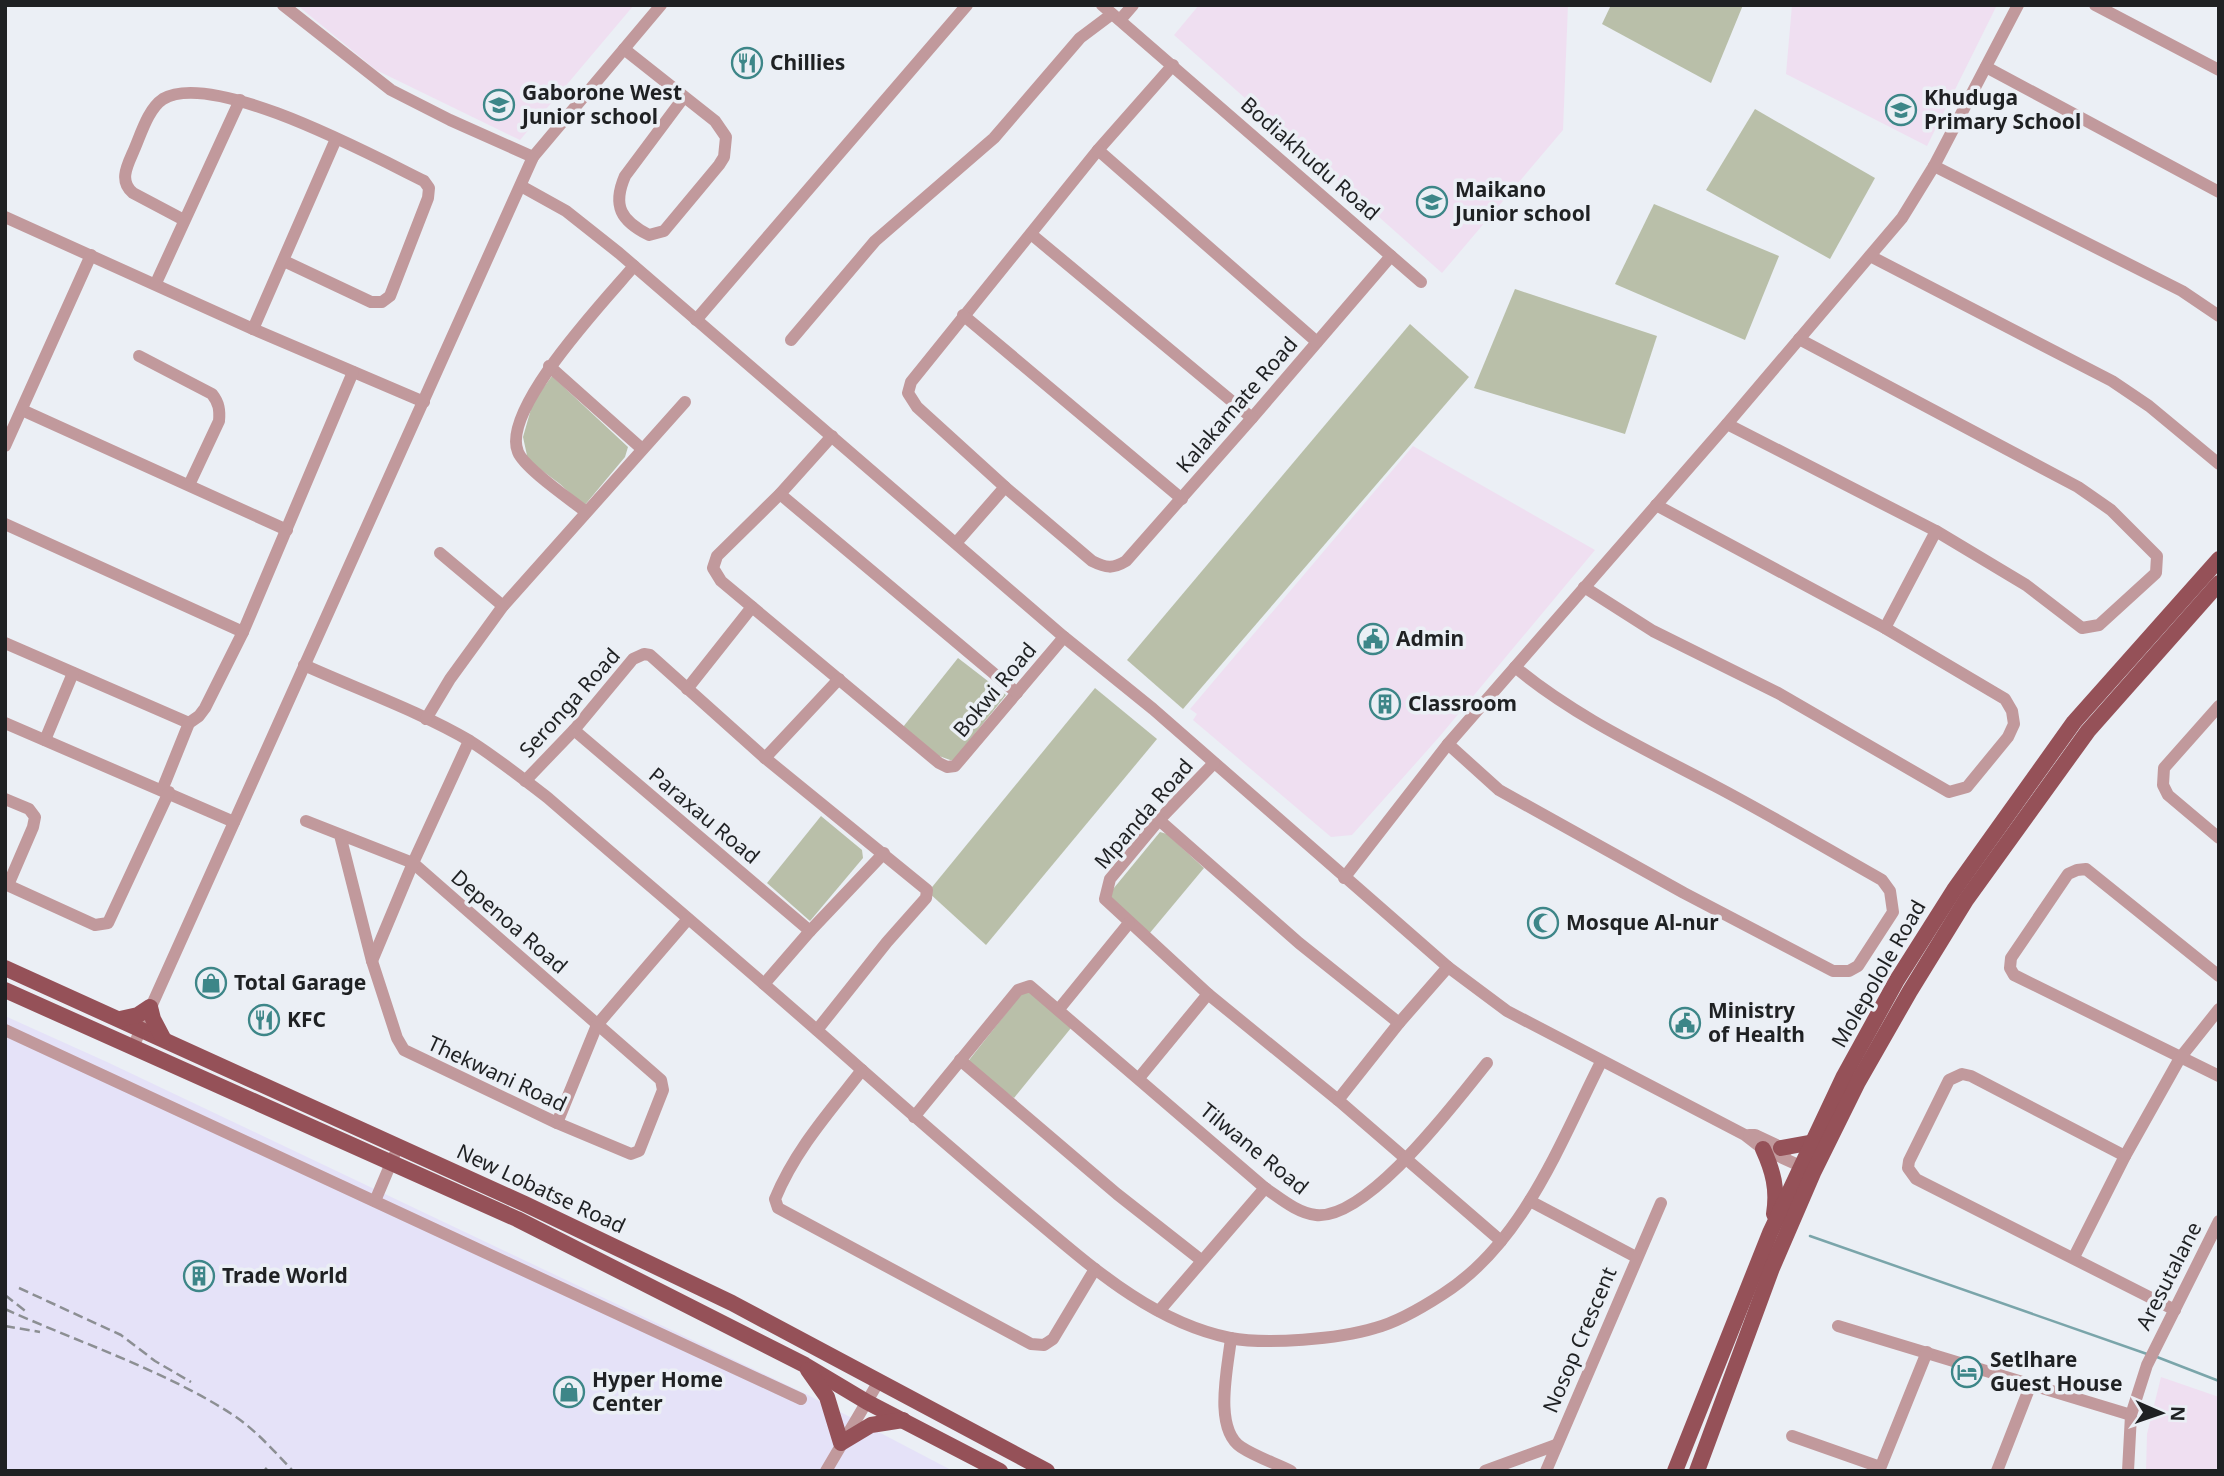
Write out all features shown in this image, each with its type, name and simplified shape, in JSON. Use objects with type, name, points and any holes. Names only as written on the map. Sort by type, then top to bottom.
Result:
[{"type":"main road","name":"Molepolole Road","points":[[1697,1471],[1809,1166],[1814,1142],[1844,1076],[1897,980],[1954,890],[2074,722],[2219,559]]},
{"type":"main road","name":"Molepolole Road","points":[[1675,1471],[1770,1233],[1966,900],[2088,731],[2219,583]]},
{"type":"main road","name":"New Lobatse Road","points":[[5,968],[272,1088],[720,1297],[1047,1471]]},
{"type":"main road","points":[[5,990],[517,1219],[805,1365],[867,1402],[1000,1471]]},
{"type":"main road","points":[[120,1019],[131,1018],[150,1007],[163,1038]]},
{"type":"main road","points":[[265,1106],[272,1088]]},
{"type":"main road","points":[[1781,1148],[1814,1142]]},
{"type":"main road","points":[[1763,1149],[1775,1180],[1776,1198],[1770,1233]]},
{"type":"main road","points":[[805,1365],[827,1397],[841,1443],[871,1425],[903,1420]]},
{"type":"street","points":[[283,5],[391,90],[533,157]]},
{"type":"street","points":[[133,1047],[533,157],[661,5]]},
{"type":"street","points":[[696,320],[967,5]]},
{"type":"street","points":[[791,340],[875,241],[994,138],[1080,38],[1112,13],[1133,5]]},
{"type":"street","points":[[1344,878],[1448,744],[1727,424],[1902,218],[1934,166],[2018,5]]},
{"type":"street","points":[[2095,5],[2219,70]]},
{"type":"street","name":"Bodiakhudu Road","points":[[1112,13],[1421,282]]},
{"type":"street","points":[[624,49],[684,97],[722,128],[726,146],[724,157],[664,231],[649,235],[631,224],[621,213],[618,201],[621,186],[625,176],[684,97]]},
{"type":"street","points":[[956,543],[1005,487],[917,407],[908,393],[911,382],[1098,150],[1173,65]]},
{"type":"street","points":[[1986,67],[2219,192]]},
{"type":"street","points":[[184,220],[133,193],[124,180],[127,167],[152,111],[163,100],[176,95],[240,100],[296,120],[425,181],[429,188],[428,198],[390,296],[382,302],[371,302],[284,261]]},
{"type":"street","points":[[156,284],[240,100]]},
{"type":"street","points":[[253,329],[336,139]]},
{"type":"street","points":[[1098,150],[1317,342]]},
{"type":"street","points":[[1934,166],[2182,291],[2219,316]]},
{"type":"street","points":[[521,186],[566,211],[634,266],[1064,638],[1153,709],[1448,967],[1507,1011],[1745,1135],[1763,1149],[1809,1166]]},
{"type":"street","points":[[5,217],[253,329],[424,401]]},
{"type":"street","points":[[1031,234],[1252,418]]},
{"type":"street","points":[[5,446],[91,255]]},
{"type":"street","name":"Kalakamate Road","points":[[1005,487],[1092,561],[1105,568],[1115,568],[1126,561],[1182,499],[1391,256]]},
{"type":"street","points":[[1870,256],[2112,381],[2148,406],[2219,464]]},
{"type":"street","points":[[586,512],[525,463],[518,452],[516,441],[527,405],[549,366],[634,266]]},
{"type":"street","points":[[963,315],[1182,499]]},
{"type":"street","points":[[1727,424],[1936,531],[2026,585],[2082,628],[2099,625],[2157,573],[2157,556],[2121,520],[2078,487],[1800,339]]},
{"type":"street","points":[[139,356],[212,394],[218,402],[219,421],[189,485]]},
{"type":"street","points":[[549,366],[641,448]]},
{"type":"street","points":[[5,799],[29,809],[35,817],[7,885],[95,925],[108,923],[165,791],[189,723],[205,708],[243,632],[353,372]]},
{"type":"street","points":[[426,719],[450,679],[503,606],[685,401]]},
{"type":"street","points":[[22,410],[287,530]]},
{"type":"street","points":[[765,758],[839,679],[721,581],[716,575],[713,561],[780,494],[832,436]]},
{"type":"street","points":[[780,494],[1017,693]]},
{"type":"street","points":[[1584,587],[1653,631],[1778,693],[1949,792],[1967,788],[2008,737],[2014,724],[2012,711],[2005,699],[1885,628],[1656,505]]},
{"type":"street","points":[[5,524],[243,632]]},
{"type":"street","points":[[1885,628],[1936,531]]},
{"type":"street","points":[[440,552],[503,606]]},
{"type":"street","points":[[752,607],[687,689],[765,758],[927,890],[927,896],[817,1030]]},
{"type":"street","name":"Bokwi Road","points":[[839,679],[939,763],[947,767],[955,766],[1064,638]]},
{"type":"street","points":[[5,643],[189,723]]},
{"type":"street","name":"Seronga Road","points":[[525,780],[574,730],[633,659],[644,654],[654,658],[687,689]]},
{"type":"street","points":[[304,666],[426,719],[469,741],[525,780],[764,984],[914,1117],[1095,1269],[1135,1298],[1159,1311],[1231,1338],[1296,1340],[1376,1328],[1445,1293],[1501,1241],[1530,1201],[1601,1062]]},
{"type":"street","points":[[1448,744],[1499,790],[1667,883],[1832,971],[1849,971],[1858,966],[1893,912],[1890,891],[1882,880],[1642,748],[1556,698],[1515,667]]},
{"type":"street","points":[[45,740],[73,673]]},
{"type":"street","points":[[2219,706],[2164,768],[2162,780],[2168,795],[2219,838]]},
{"type":"street","points":[[5,723],[234,822]]},
{"type":"street","name":"Paraxau Road","points":[[574,730],[810,931]]},
{"type":"street","points":[[372,961],[469,741]]},
{"type":"street","name":"Mpanda Road","points":[[1129,923],[1105,900],[1105,890],[1110,879],[1159,820],[1214,764]]},
{"type":"street","points":[[1159,820],[1298,943],[1399,1023]]},
{"type":"street","name":"Depenoa Road","points":[[306,821],[413,863],[661,1080],[664,1086]]},
{"type":"street","name":"Thekwani Road","points":[[340,835],[372,961],[397,1038],[404,1050],[557,1124],[634,1154],[641,1149],[664,1086]]},
{"type":"street","points":[[764,984],[884,853]]},
{"type":"street","points":[[2219,976],[2086,869],[2068,874],[2011,958],[2010,968],[2014,975],[2219,1076]]},
{"type":"street","points":[[557,1124],[597,1025],[688,919]]},
{"type":"street","points":[[1059,1009],[1129,923],[1208,994],[1408,1159],[1501,1241]]},
{"type":"street","points":[[1338,1100],[1448,967]]},
{"type":"street","name":"Tilwane Road","points":[[960,1060],[1023,987],[1035,988],[1265,1188],[1301,1212],[1315,1215],[1331,1215],[1348,1207],[1408,1159],[1487,1063]]},
{"type":"street","points":[[1139,1078],[1208,994]]},
{"type":"street","points":[[2074,1257],[2125,1156],[2180,1058],[2219,1009]]},
{"type":"street","points":[[5,1030],[801,1399]]},
{"type":"street","points":[[914,1117],[960,1060],[1117,1194],[1201,1260]]},
{"type":"street","points":[[862,1070],[810,1137],[784,1176],[775,1199],[778,1208],[1031,1344],[1044,1345],[1053,1339],[1095,1269]]},
{"type":"street","points":[[2125,1156],[1971,1076],[1962,1074],[1949,1080],[1908,1168],[1916,1179],[2175,1310]]},
{"type":"street","points":[[1745,1135],[1755,1135],[1809,1166]]},
{"type":"street","points":[[375,1201],[398,1146]]},
{"type":"street","points":[[1159,1311],[1265,1188]]},
{"type":"street","name":"Nosop Crescent","points":[[1530,1201],[1636,1257],[1545,1471]]},
{"type":"street","points":[[1636,1257],[1661,1203]]},
{"type":"street","name":"Aresutalane","points":[[2128,1471],[2131,1415],[2147,1365],[2219,1221]]},
{"type":"street","points":[[1838,1326],[2131,1415]]},
{"type":"street","points":[[1231,1338],[1225,1414],[1228,1434],[1240,1447],[1291,1471]]},
{"type":"street","points":[[1792,1436],[1880,1469],[1927,1352]]},
{"type":"street","points":[[827,1471],[879,1381]]},
{"type":"street","points":[[1997,1471],[2031,1384]]},
{"type":"street","points":[[1485,1471],[1556,1445]]},
{"type":"shaded area","name":"Gaborone West Junior school","points":[[297,5],[634,5],[520,140],[376,70]]},
{"type":"shaded area","name":"Maikano Junior school","points":[[1199,5],[1568,5],[1563,130],[1442,273],[1174,35]]},
{"type":"shaded area","name":"Khuduga Primary School","points":[[1792,5],[1997,5],[1927,146],[1786,74]]},
{"type":"shaded area","points":[[1413,446],[1595,550],[1440,736],[1352,835],[1331,837],[1193,720],[1197,714],[1190,709]]},
{"type":"shaded area","points":[[5,1016],[806,1394],[953,1471],[5,1471]]},
{"type":"shaded area","points":[[2161,1377],[2219,1397],[2219,1471],[2146,1471],[2147,1434]]},
{"type":"green space","points":[[1611,5],[1743,5],[1711,83],[1602,24]]},
{"type":"green space","points":[[1755,109],[1875,178],[1830,259],[1706,190]]},
{"type":"green space","points":[[1654,204],[1779,256],[1745,340],[1615,284]]},
{"type":"green space","points":[[1515,289],[1657,336],[1625,434],[1474,388]]},
{"type":"green space","points":[[1410,324],[1469,377],[1183,709],[1127,660]]},
{"type":"green space","points":[[552,376],[628,447],[625,457],[584,506],[528,460],[523,437],[533,402]]},
{"type":"green space","points":[[958,658],[1006,695],[953,761],[939,756],[903,727]]},
{"type":"green space","points":[[1095,688],[1157,739],[986,945],[928,892]]},
{"type":"green space","points":[[821,816],[862,850],[863,858],[810,921],[767,883]]},
{"type":"green space","points":[[1160,832],[1167,834],[1204,868],[1149,934],[1109,902],[1109,894]]},
{"type":"green space","points":[[1030,991],[1071,1028],[1014,1098],[966,1064],[1022,993]]},
{"type":"waterway","points":[[1810,1236],[2147,1354]]},
{"type":"waterway","points":[[2157,1357],[2219,1381]]},
{"type":"railway","points":[[19,1288],[121,1335],[155,1361],[191,1382]]},
{"type":"railway","points":[[5,1295],[28,1313]]},
{"type":"railway","points":[[5,1309],[149,1370],[204,1398],[247,1425],[293,1471]]},
{"type":"railway","points":[[5,1326],[40,1332]]},
{"type":"railway","points":[[265,1468],[268,1471]]},
{"type":"place","name":"Chillies","points":[[747,63]]},
{"type":"place","name":"Gaborone West Junior school","points":[[499,105]]},
{"type":"place","name":"Khuduga Primary School","points":[[1901,110]]},
{"type":"place","name":"Maikano Junior school","points":[[1432,202]]},
{"type":"place","name":"Admin","points":[[1373,639]]},
{"type":"place","name":"Classroom","points":[[1385,704]]},
{"type":"place","name":"Mosque Al-nur","points":[[1543,923]]},
{"type":"place","name":"Total Garage","points":[[211,983]]},
{"type":"place","name":"KFC","points":[[264,1020]]},
{"type":"place","name":"Ministry of Health","points":[[1685,1023]]},
{"type":"place","name":"Trade World","points":[[199,1276]]},
{"type":"place","name":"Setlhare Guest House","points":[[1967,1372]]},
{"type":"place","name":"Hyper Home Center","points":[[569,1392]]}]
